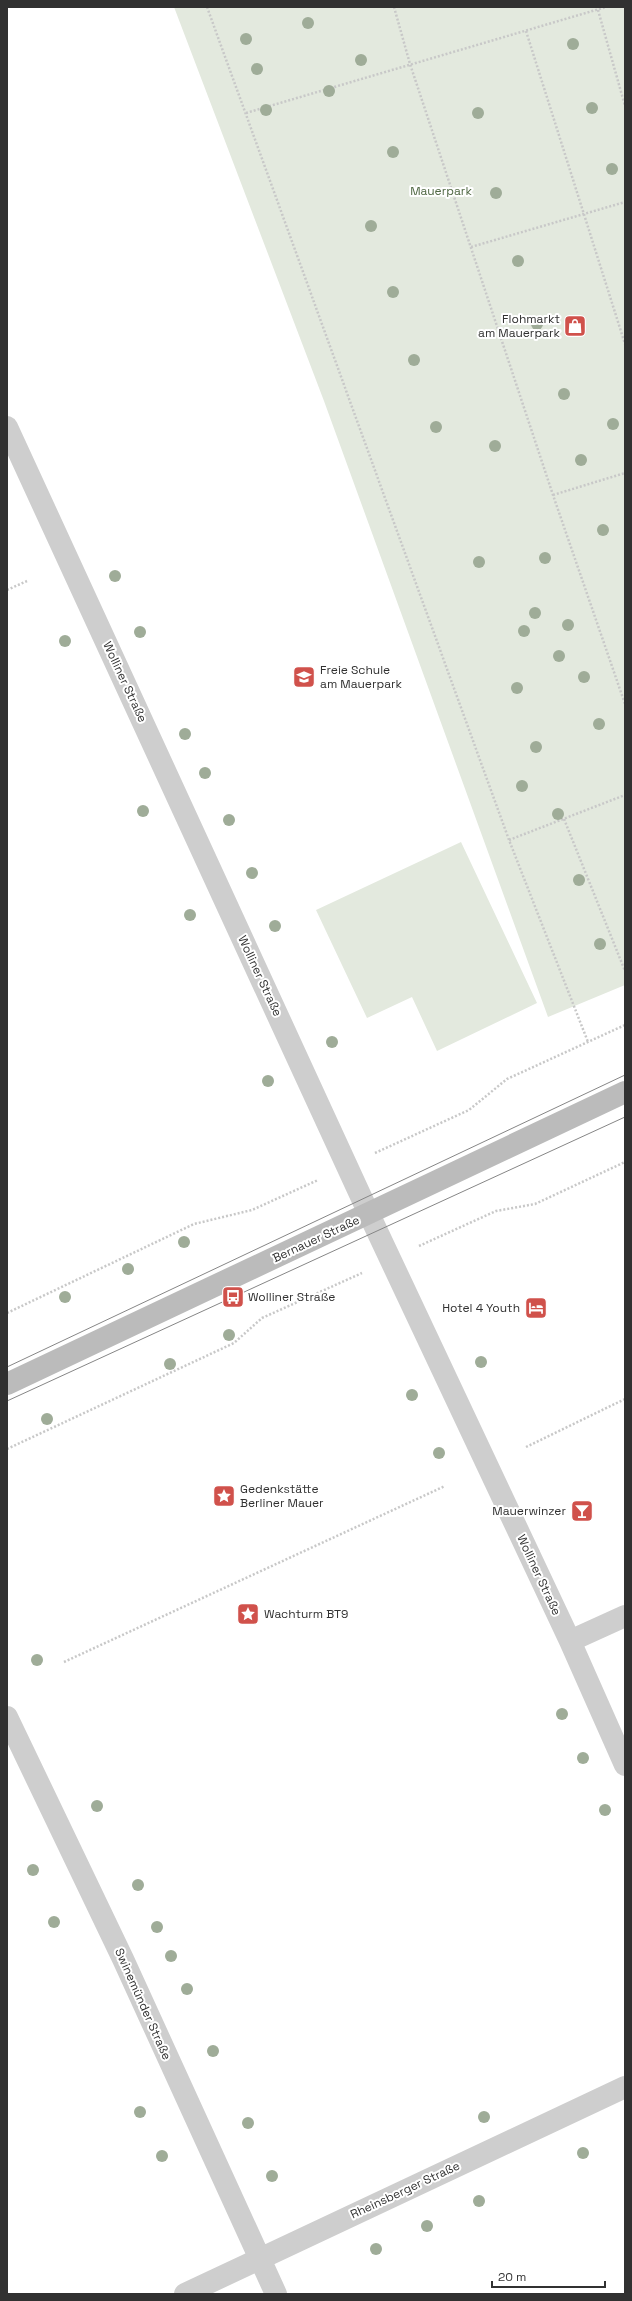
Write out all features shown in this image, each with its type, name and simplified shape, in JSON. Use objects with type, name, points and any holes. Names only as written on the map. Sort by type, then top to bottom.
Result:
[{"type":"main road","name":"Bernauer Straße","points":[[7,1384],[625,1092]]},
{"type":"street","name":"Wolliner Straße","points":[[7,427],[369,1214],[570,1641],[625,1765]]},
{"type":"street","points":[[570,1641],[625,1616]]},
{"type":"street","name":"Swinemünder Straße","points":[[7,1717],[123,1960],[276,2294]]},
{"type":"street","name":"Rheinsberger Straße","points":[[185,2294],[625,2087]]},
{"type":"path","points":[[207,7],[509,840],[588,1042]]},
{"type":"path","points":[[394,7],[410,64],[553,495],[625,704]]},
{"type":"path","points":[[246,113],[606,7]]},
{"type":"path","points":[[598,10],[625,106]]},
{"type":"path","points":[[526,31],[625,344]]},
{"type":"path","points":[[471,246],[625,202]]},
{"type":"path","points":[[553,495],[625,473]]},
{"type":"path","points":[[7,590],[27,581]]},
{"type":"path","points":[[509,840],[625,796]]},
{"type":"path","points":[[564,819],[625,971]]},
{"type":"path","points":[[428,1128],[469,1110],[507,1079],[625,1025]]},
{"type":"path","points":[[462,1226],[496,1211],[535,1204],[625,1162]]},
{"type":"path","points":[[7,1313],[194,1224],[252,1210],[276,1199]]},
{"type":"path","points":[[7,1449],[234,1343],[262,1318],[310,1297]]},
{"type":"path","points":[[526,1447],[625,1399]]},
{"type":"path","points":[[64,1662],[445,1486]]},
{"type":"green space","name":"Mauerpark","points":[[174,7],[625,7],[625,985],[548,1017],[324,401]]},
{"type":"green space","points":[[461,842],[537,1003],[437,1051],[412,997],[367,1018],[316,910]]},
{"type":"tram line","points":[[7,1367],[625,1075]]},
{"type":"tram line","points":[[7,1401],[625,1117]]},
{"type":"place","name":"Flohmarkt am Mauerpark","points":[[575,326]]},
{"type":"place","name":"Freie Schule am Mauerpark","points":[[304,677]]},
{"type":"place","name":"Wolliner Straße","points":[[233,1297]]},
{"type":"place","name":"Hotel 4 Youth","points":[[536,1308]]},
{"type":"place","name":"Gedenkstätte Berliner Mauer","points":[[224,1496]]},
{"type":"place","name":"Mauerwinzer","points":[[582,1511]]},
{"type":"place","name":"Wachturm BT9","points":[[248,1614]]}]
